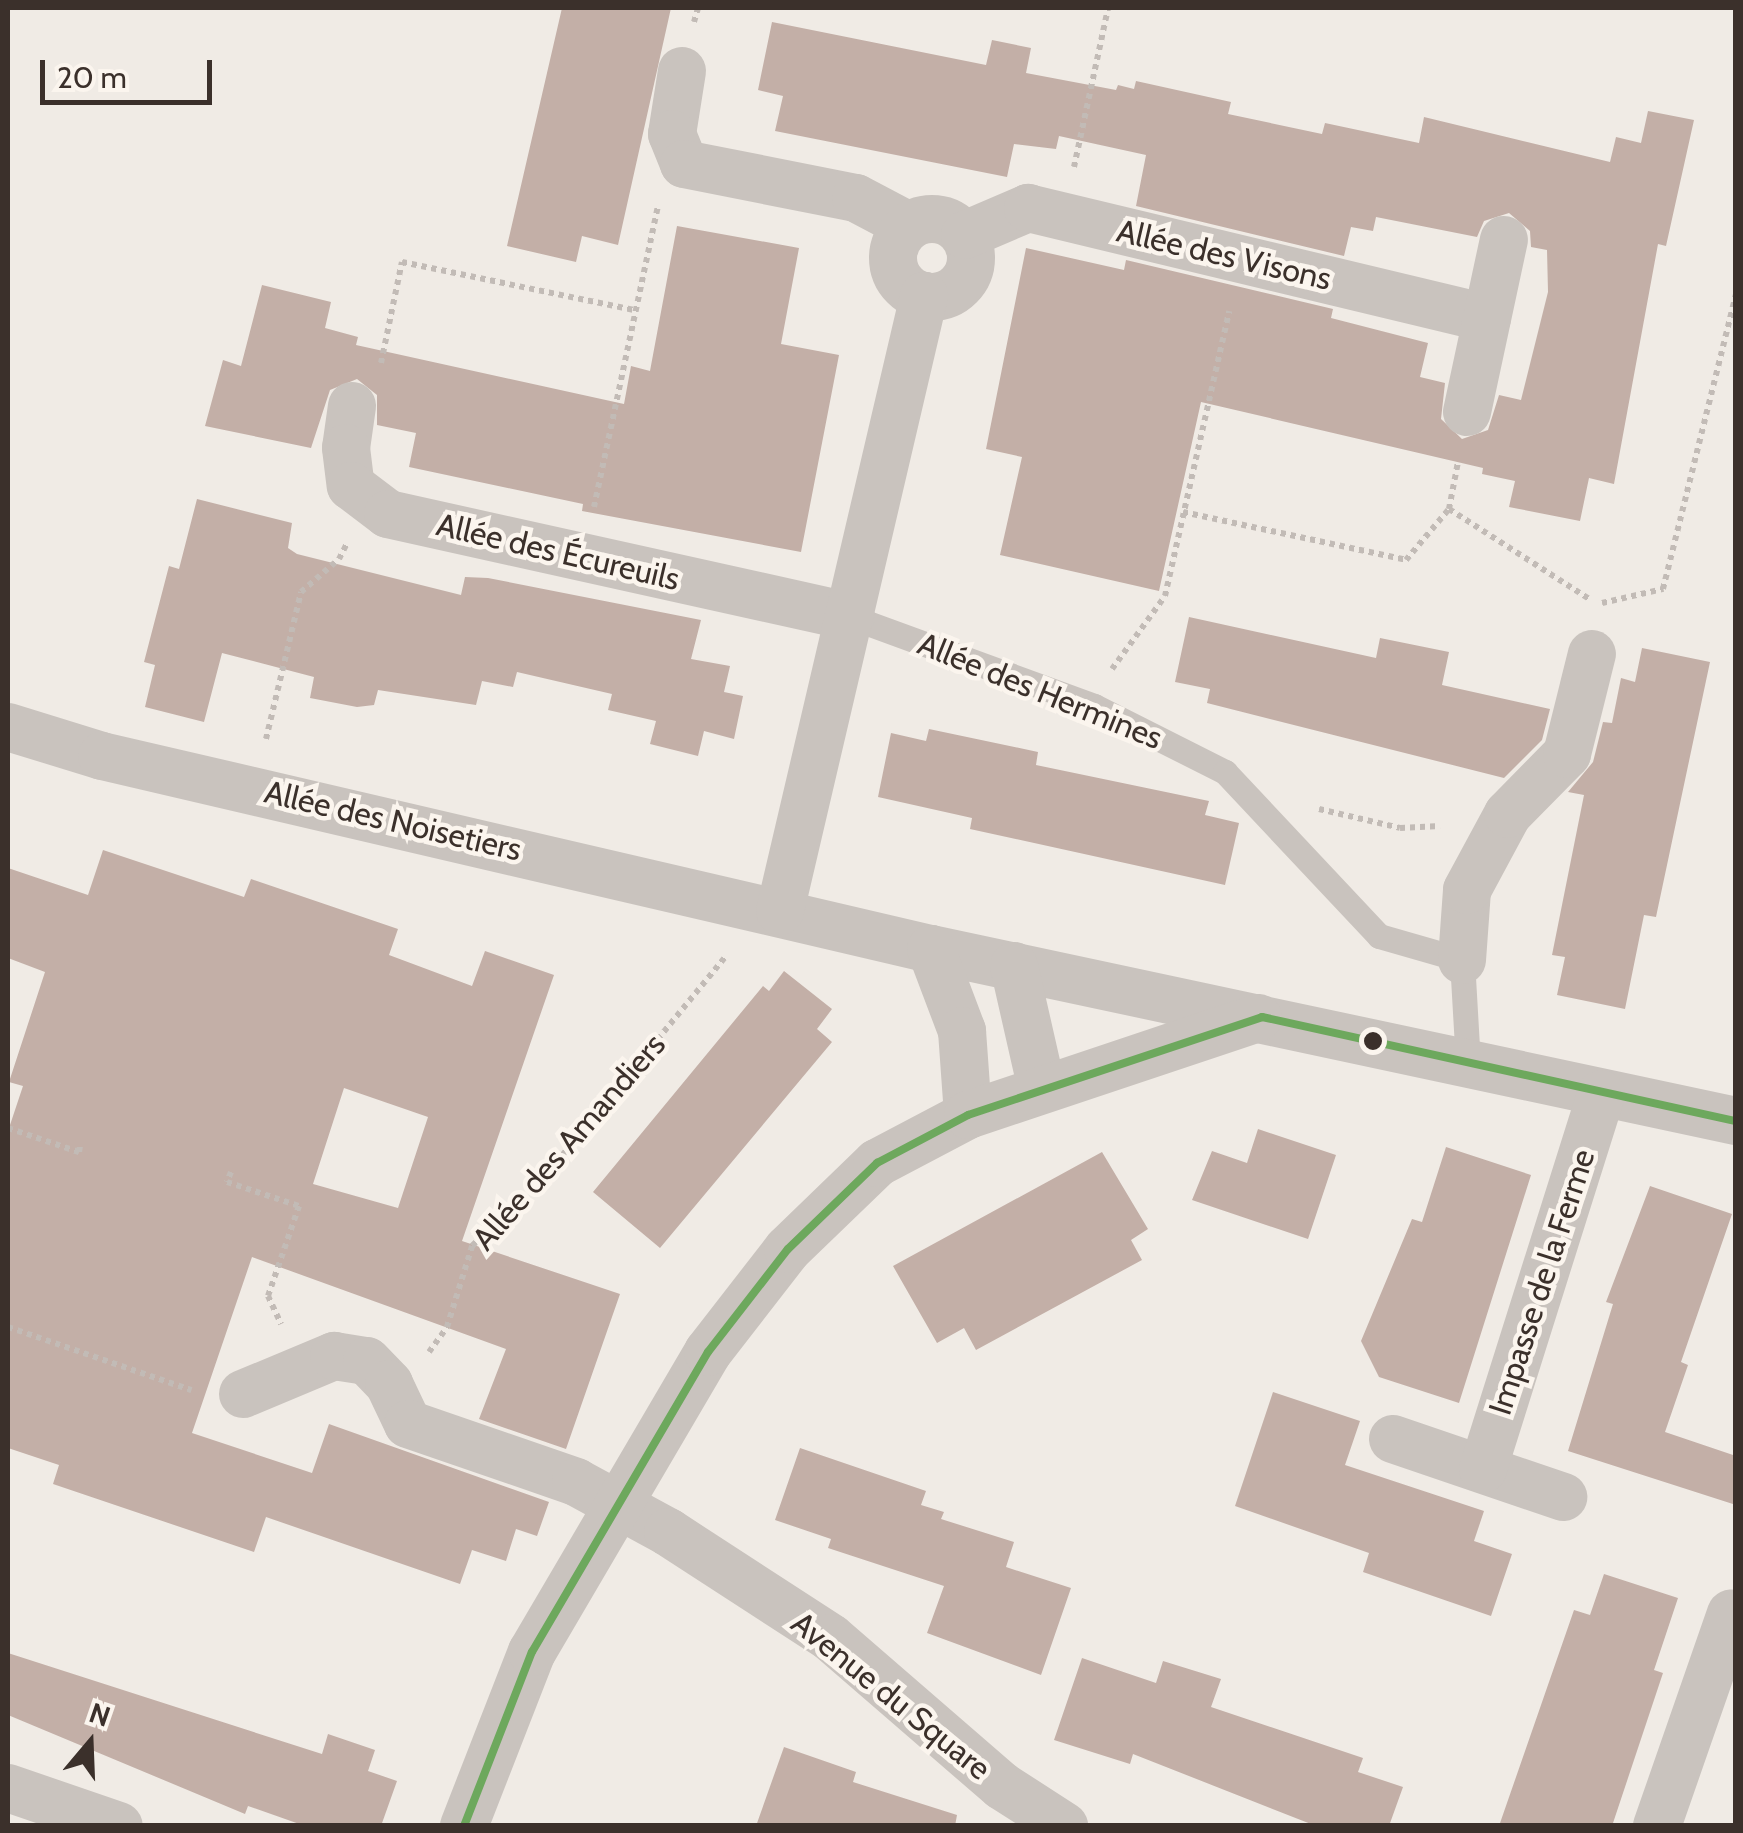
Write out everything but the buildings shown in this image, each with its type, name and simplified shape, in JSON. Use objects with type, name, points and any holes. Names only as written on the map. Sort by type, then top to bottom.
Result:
[{"type":"street","points":[[682,71],[672,134],[684,164],[856,198],[909,226]]},
{"type":"street","name":"Allée des Visons","points":[[964,235],[1028,208],[1487,318]]},
{"type":"street","points":[[934,218],[964,235],[970,268],[961,285],[924,296],[899,281],[892,264],[894,246],[909,226],[934,218]]},
{"type":"street","points":[[1468,412],[1504,240]]},
{"type":"street","points":[[762,907],[851,617],[924,296]]},
{"type":"street","points":[[352,406],[346,448],[351,486],[366,498]]},
{"type":"street","name":"Allée des Écureuils","points":[[366,498],[388,514],[851,617]]},
{"type":"street","points":[[1462,960],[1466,890],[1508,814],[1567,754],[1592,654]]},
{"type":"street","name":"Allée des Noisetiers","points":[[8,726],[83,751],[931,949],[1262,1017],[1736,1122]]},
{"type":"street","points":[[931,949],[962,1031],[968,1115]]},
{"type":"street","points":[[1014,966],[1042,1089]]},
{"type":"street","points":[[464,1826],[532,1652],[708,1352],[788,1249],[876,1163],[968,1115],[1262,1017]]},
{"type":"street","name":"Impasse de la Ferme","points":[[1483,1469],[1602,1094]]},
{"type":"street","points":[[243,1394],[300,1366],[334,1356],[367,1361],[389,1384]]},
{"type":"street","name":"Avenue du Square","points":[[389,1384],[408,1424],[576,1482],[614,1507],[668,1532],[831,1638],[1002,1786],[1064,1826]]},
{"type":"street","points":[[1393,1439],[1564,1497]]},
{"type":"street","points":[[1657,1826],[1731,1613]]},
{"type":"street","points":[[9,1795],[120,1826]]},
{"type":"lane","name":"Allée des Hermines","points":[[851,617],[1094,706],[1225,772],[1379,936],[1462,960]]},
{"type":"lane","points":[[1462,960],[1468,1064]]},
{"type":"path","points":[[1064,217],[1108,8]]},
{"type":"path","points":[[583,558],[663,186],[684,164]]},
{"type":"path","points":[[1094,706],[1119,656],[1164,596],[1240,258]]},
{"type":"path","points":[[352,406],[376,391],[402,262],[634,310]]},
{"type":"path","points":[[1183,512],[1395,561],[1415,556],[1448,509],[1598,604],[1663,589],[1736,293]]},
{"type":"path","points":[[254,789],[301,592],[339,559],[366,498]]},
{"type":"path","points":[[1312,807],[1400,828],[1475,824],[1508,814]]},
{"type":"path","name":"Allée des Amandiers","points":[[389,1384],[428,1354],[447,1327],[472,1246],[556,1163],[725,960],[762,907]]},
{"type":"path","points":[[8,1128],[80,1152],[80,1146]]},
{"type":"path","points":[[231,1172],[228,1182],[300,1206],[268,1296],[300,1366]]},
{"type":"path","points":[[8,1327],[208,1396],[243,1394]]},
{"type":"transit line","points":[[464,1826],[532,1652],[708,1352],[788,1249],[877,1163],[968,1115],[1262,1017],[1736,1121]]}]
